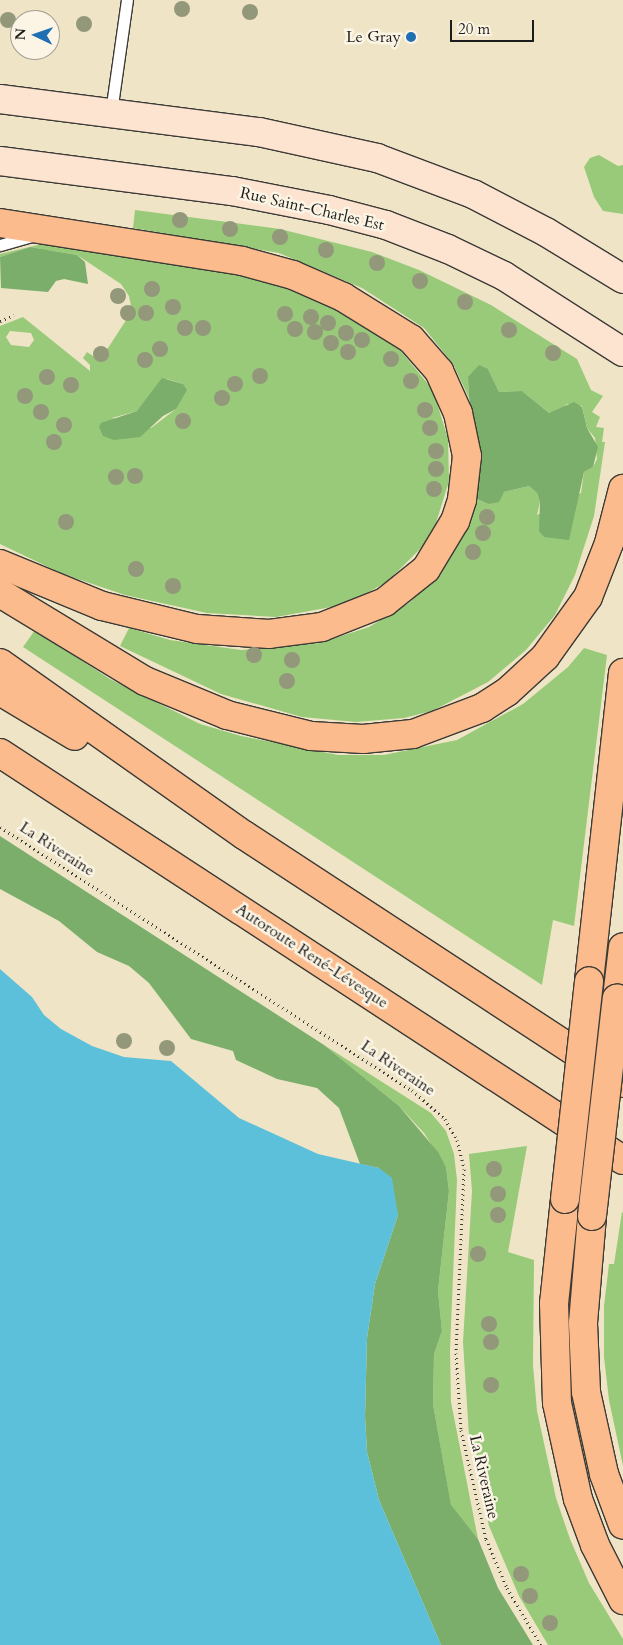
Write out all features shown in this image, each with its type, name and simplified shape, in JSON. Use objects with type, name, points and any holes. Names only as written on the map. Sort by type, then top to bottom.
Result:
[{"type":"highway","points":[[0,223],[242,261],[294,275],[370,311],[411,339],[439,371],[450,390],[464,436],[466,477],[455,521],[426,569],[400,592],[367,612],[313,628],[269,634],[197,629],[102,606],[0,564]]},
{"type":"highway","points":[[0,592],[145,681],[227,714],[311,736],[362,739],[413,734],[482,708],[507,692],[545,657],[588,597],[609,543],[623,490]]},
{"type":"highway","points":[[0,663],[244,836],[623,1083]]},
{"type":"highway","points":[[623,674],[564,1199],[554,1319],[557,1403],[578,1499],[595,1545],[623,1600]]},
{"type":"highway","points":[[0,692],[244,836]]},
{"type":"highway","name":"Autoroute René-Lévesque","points":[[0,753],[623,1160]]},
{"type":"highway","points":[[623,947],[592,1216],[583,1323],[586,1392],[604,1474],[623,1525]]},
{"type":"street","points":[[0,99],[111,112],[290,137],[405,166],[511,213],[623,279]]},
{"type":"street","name":"Rue Saint-Charles Est","points":[[0,162],[241,192],[329,210],[386,225],[448,249],[496,272],[623,352]]},
{"type":"lane","points":[[111,112],[127,0]]},
{"type":"lane","points":[[0,245],[45,231]]},
{"type":"path","points":[[0,321],[14,316]]},
{"type":"path","name":"La Riveraine","points":[[0,827],[412,1090],[445,1119],[457,1140],[464,1169],[456,1354],[460,1430],[486,1539],[507,1588],[541,1645]]},
{"type":"green space","points":[[599,155],[618,166],[623,165],[623,214],[603,211],[594,197],[584,167],[590,158]]},
{"type":"green space","points":[[135,210],[280,229],[372,252],[419,270],[491,305],[577,359],[591,390],[603,396],[592,412],[600,417],[596,427],[604,428],[602,442],[605,442],[594,516],[575,575],[555,615],[526,650],[488,682],[432,711],[404,718],[356,722],[302,717],[221,694],[120,646],[129,628],[170,640],[241,650],[320,643],[369,627],[409,603],[441,572],[466,531],[477,499],[488,504],[504,492],[529,486],[537,493],[540,502],[537,515],[581,493],[584,472],[593,467],[597,459],[595,438],[587,428],[582,406],[567,404],[559,411],[549,413],[522,391],[499,392],[488,369],[468,377],[469,398],[453,364],[424,328],[362,288],[279,253],[133,228]]},
{"type":"green space","points":[[46,243],[225,272],[289,289],[351,317],[400,350],[433,390],[448,439],[449,481],[436,523],[424,545],[388,581],[367,593],[337,606],[276,617],[207,613],[125,595],[63,574],[0,544],[0,326],[23,317],[90,371],[90,365],[83,358],[87,352],[96,358],[108,348],[132,311],[129,296],[121,284],[77,255],[30,247],[0,257],[0,254]],"holes":[[[10,331],[31,333],[34,340],[29,347],[11,345],[6,337]],[[167,379],[183,384],[176,409],[151,428],[112,418],[137,411]]]},
{"type":"green space","points":[[30,247],[77,255],[85,262],[88,284],[64,279],[56,281],[48,292],[1,288],[0,257]]},
{"type":"green space","points":[[479,365],[488,369],[499,392],[522,391],[549,413],[574,402],[582,407],[587,428],[598,447],[593,467],[584,472],[569,540],[544,537],[539,531],[540,502],[537,493],[529,486],[504,492],[499,502],[488,504],[477,499],[481,453],[469,398],[468,377]]},
{"type":"green space","points":[[162,378],[183,384],[187,390],[176,409],[163,416],[140,437],[114,440],[103,436],[99,427],[101,423],[137,411]]},
{"type":"green space","points":[[35,630],[110,679],[200,724],[241,736],[338,755],[384,755],[457,740],[523,704],[568,667],[584,648],[607,655],[574,926],[553,920],[542,985],[23,647]]},
{"type":"green space","points":[[0,836],[324,1045],[399,1106],[438,1152],[446,1167],[449,1191],[438,1291],[442,1331],[434,1354],[433,1404],[451,1505],[478,1539],[498,1588],[533,1645],[441,1645],[379,1500],[367,1452],[365,1416],[367,1338],[375,1284],[398,1215],[379,1168],[360,1164],[339,1108],[317,1088],[277,1079],[236,1060],[233,1051],[191,1039],[149,983],[129,966],[97,952],[59,921],[0,889]]},
{"type":"green space","points":[[324,1045],[431,1113],[446,1131],[454,1154],[457,1180],[450,1350],[451,1402],[478,1539],[451,1506],[433,1404],[434,1354],[442,1331],[438,1291],[449,1191],[446,1167],[424,1133],[399,1106]]},
{"type":"green space","points":[[527,1146],[508,1252],[534,1260],[533,1365],[537,1411],[556,1498],[570,1539],[589,1583],[623,1639],[623,1645],[548,1645],[519,1596],[489,1526],[469,1436],[463,1342],[472,1191],[469,1154]]},
{"type":"green space","points":[[622,1212],[623,1466],[609,1400],[604,1357],[604,1306],[609,1264],[614,1264]]},
{"type":"water","points":[[0,969],[32,997],[44,1015],[61,1029],[92,1046],[124,1057],[171,1061],[239,1118],[318,1154],[379,1168],[392,1178],[398,1215],[375,1284],[367,1338],[365,1416],[367,1452],[379,1500],[441,1645],[0,1645]]},
{"type":"place","name":"Le Gray","points":[[411,37]]}]
